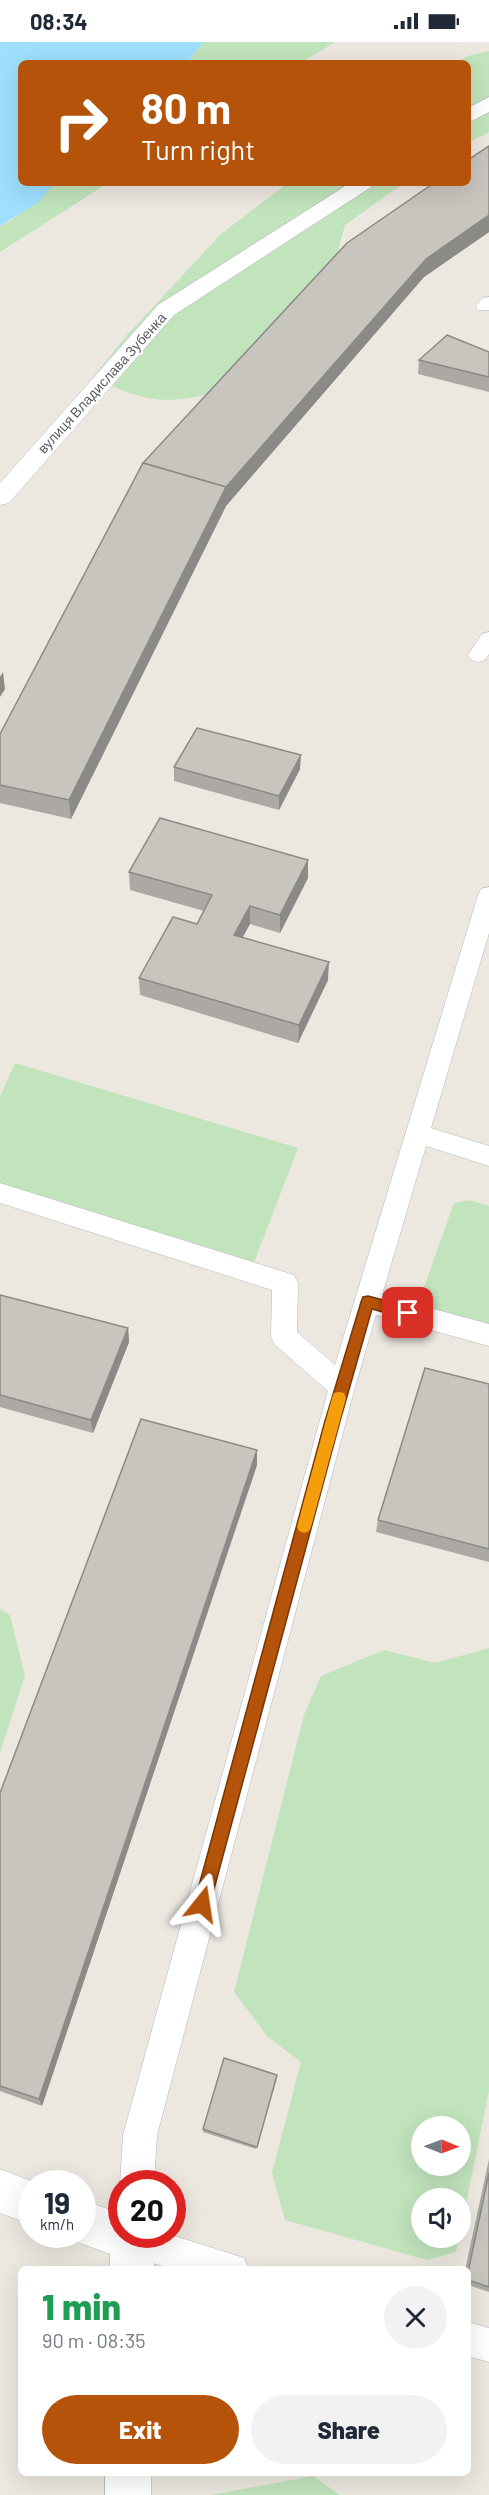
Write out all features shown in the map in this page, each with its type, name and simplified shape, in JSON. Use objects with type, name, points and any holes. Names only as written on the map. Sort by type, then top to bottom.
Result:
[{"type":"street","points":[[471,115],[489,104]]},
{"type":"street","name":"вулиця Владислава Зубенка","points":[[0,498],[166,310],[359,186]]},
{"type":"street","points":[[0,2191],[18,2198]]},
{"type":"street","points":[[128,2476],[128,2495]]},
{"type":"lane","points":[[138,2170],[140,2135],[342,1387],[489,895]]},
{"type":"lane","points":[[418,1134],[489,1156]]},
{"type":"lane","points":[[0,1193],[285,1283],[284,1337],[342,1387]]},
{"type":"lane","points":[[368,1302],[489,1335]]},
{"type":"lane","points":[[133,2248],[214,2266]]},
{"type":"lane","points":[[471,2340],[489,2345]]},
{"type":"green space","points":[[204,42],[335,42],[306,60],[189,60]]},
{"type":"green space","points":[[489,51],[489,132],[471,141],[471,60],[460,60]]},
{"type":"green space","points":[[51,186],[103,186],[0,252],[0,226],[12,220]]},
{"type":"green space","points":[[284,186],[400,186],[345,225],[337,254],[213,393],[165,400],[138,396],[93,377],[127,335],[221,234]]},
{"type":"green space","points":[[15,1063],[298,1148],[250,1273],[0,1193],[0,1096]]},
{"type":"green space","points":[[469,1200],[489,1206],[489,1329],[427,1312],[418,1304],[454,1203]]},
{"type":"green space","points":[[0,1609],[10,1615],[25,1675],[0,1753]]},
{"type":"green space","points":[[489,1648],[489,2091],[469,2188],[411,2188],[411,2248],[457,2248],[456,2252],[427,2260],[285,2220],[272,2173],[301,2062],[268,2037],[234,1992],[304,1715],[321,1676],[384,1650],[435,1663]]},
{"type":"green space","points":[[313,2476],[340,2495],[211,2495]]},
{"type":"water","points":[[0,42],[204,42],[189,60],[18,60],[18,186],[52,186],[39,202],[0,226]]},
{"type":"building","points":[[489,146],[489,215],[426,259],[226,487],[143,463],[347,243],[430,186],[471,186],[471,158]]},
{"type":"building","points":[[447,335],[489,352],[489,377],[419,360]]},
{"type":"building","points":[[143,463],[226,487],[69,800],[0,785],[0,734]]},
{"type":"building","points":[[197,728],[301,755],[279,796],[174,767]]},
{"type":"building","points":[[160,818],[308,860],[280,915],[250,906],[234,935],[329,962],[299,1025],[139,978],[173,917],[197,924],[212,895],[129,872]]},
{"type":"building","points":[[0,1295],[128,1328],[91,1420],[0,1395]]},
{"type":"building","points":[[425,1368],[489,1384],[489,1549],[378,1520]]},
{"type":"building","points":[[141,1419],[257,1450],[39,2099],[0,2086],[0,1793]]},
{"type":"building","points":[[224,2058],[277,2075],[257,2147],[203,2129]]},
{"type":"building","points":[[489,2173],[489,2287],[471,2281],[469,2266]]},
{"type":"slow traffic","points":[[304,1527],[339,1398]]},
{"type":"route","points":[[202,1904],[332,1421],[368,1302],[408,1313]]}]
